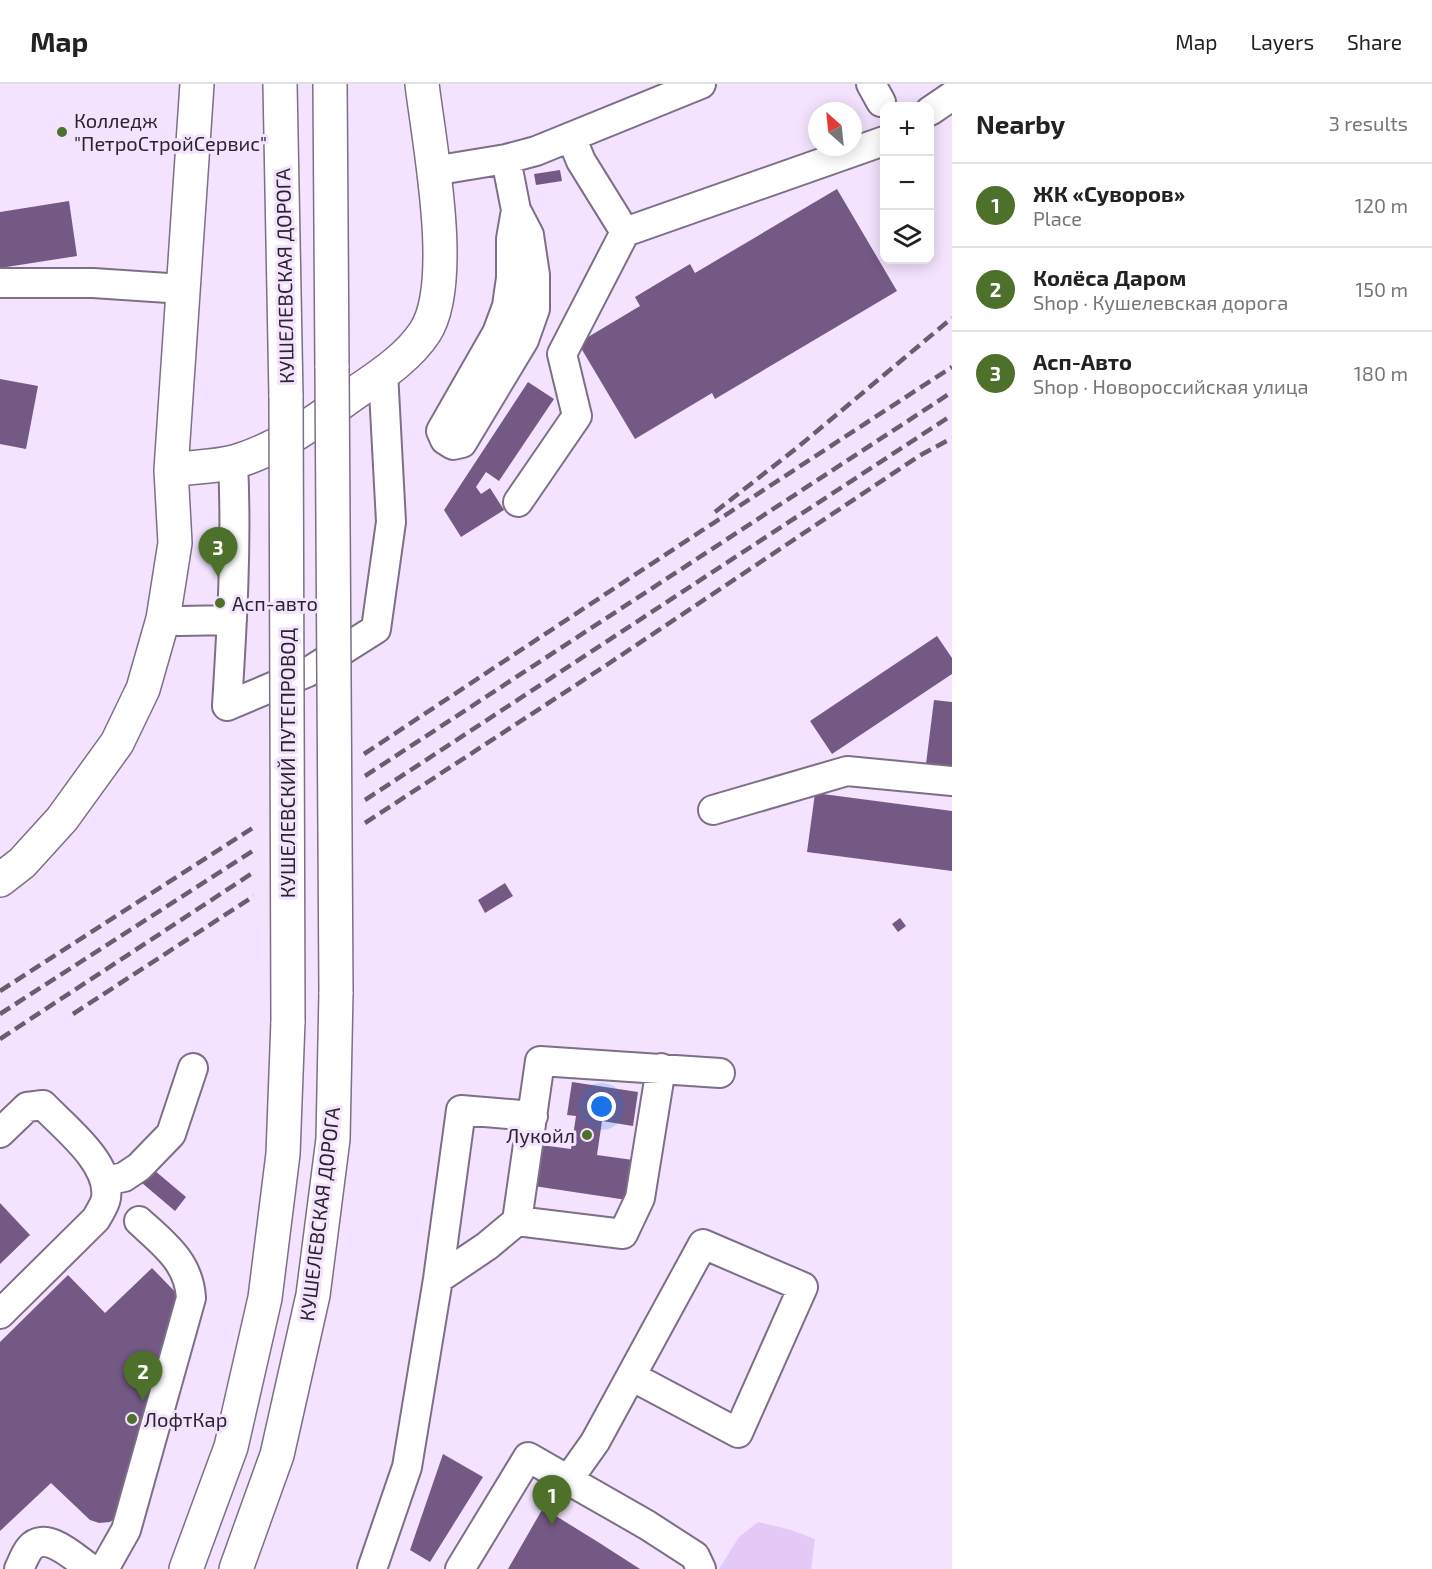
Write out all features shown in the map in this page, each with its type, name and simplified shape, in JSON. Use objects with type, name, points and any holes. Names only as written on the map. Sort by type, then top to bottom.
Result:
[{"type":"main road","points":[[0,880],[22,863],[62,819],[117,743],[143,689],[163,619],[175,543],[171,470],[197,84]]},
{"type":"main road","name":"КУШЕЛЕВСКАЯ ДОРОГА","points":[[280,84],[286,397]]},
{"type":"main road","name":"КУШЕЛЕВСКАЯ ДОРОГА","points":[[236,1569],[277,1455],[313,1295],[333,1139],[336,992],[330,84]]},
{"type":"main road","points":[[171,470],[233,462],[267,450],[303,430],[410,352],[426,330],[436,302],[440,276],[438,217],[422,84]]},
{"type":"main road","name":"КУШЕЛЕВСКИЙ ПУТЕПРОВОД","points":[[186,1569],[231,1447],[265,1298],[283,1154],[288,1021],[286,397]]},
{"type":"main road","points":[[0,856],[48,807],[75,773],[101,734],[124,685],[138,637],[154,543],[171,470]]},
{"type":"street","points":[[433,171],[506,159],[536,151],[701,84]]},
{"type":"street","points":[[934,108],[952,96]]},
{"type":"street","points":[[571,137],[581,161],[624,232]]},
{"type":"street","points":[[518,502],[577,416],[562,354],[624,232],[880,143]]},
{"type":"street","points":[[506,159],[516,210],[529,235],[536,275],[535,309],[524,340],[462,443],[453,445],[445,440],[441,431],[497,333],[507,306],[511,278],[511,239],[516,210]]},
{"type":"street","points":[[0,283],[93,283],[183,289]]},
{"type":"street","points":[[233,462],[235,491],[232,620],[227,706],[308,672],[376,629],[391,522],[383,372]]},
{"type":"street","points":[[163,619],[232,620]]},
{"type":"street","points":[[713,810],[847,771],[952,781]]},
{"type":"street","points":[[438,1279],[487,1246],[517,1221],[540,1061],[720,1073]]},
{"type":"street","points":[[106,1181],[123,1177],[139,1167],[171,1134],[193,1068]]},
{"type":"street","points":[[517,1221],[622,1234],[640,1198],[661,1068]]},
{"type":"street","points":[[0,1133],[27,1107],[43,1105],[98,1162],[106,1181],[106,1200],[96,1219],[0,1314]]},
{"type":"street","points":[[372,1569],[407,1467],[438,1279],[461,1110],[533,1116]]},
{"type":"street","points":[[104,1569],[126,1530],[191,1298],[190,1282],[182,1264],[140,1221]]},
{"type":"street","points":[[568,1480],[595,1442],[631,1376],[703,1244],[803,1287],[738,1433],[631,1376]]},
{"type":"street","points":[[460,1569],[528,1457],[695,1556],[701,1569]]},
{"type":"street","points":[[19,1569],[31,1547],[40,1542],[50,1541],[91,1569]]},
{"type":"street","points":[[0,1554],[14,1569]]},
{"type":"shaded area","points":[[758,1522],[815,1539],[811,1569],[719,1569],[739,1537]]},
{"type":"building","points":[[560,170],[562,181],[536,185],[534,174]]},
{"type":"building","points":[[837,189],[897,291],[715,399],[712,393],[635,439],[578,343],[640,306],[635,297],[690,264],[695,273]]},
{"type":"building","points":[[69,201],[77,256],[0,268],[0,212]]},
{"type":"building","points":[[0,379],[38,386],[26,449],[0,444]]},
{"type":"building","points":[[528,382],[554,399],[499,481],[486,472],[476,487],[481,494],[490,488],[504,510],[461,537],[444,510]]},
{"type":"building","points":[[937,636],[952,658],[952,674],[832,754],[810,721]]},
{"type":"building","points":[[934,700],[952,702],[952,767],[926,764]]},
{"type":"building","points":[[815,793],[952,811],[952,871],[807,852]]},
{"type":"building","points":[[505,883],[513,896],[485,913],[478,900]]},
{"type":"building","points":[[900,918],[906,926],[898,932],[892,924]]},
{"type":"building","name":"Лукойл","points":[[572,1082],[638,1092],[633,1126],[602,1121],[597,1155],[633,1160],[627,1200],[527,1185],[533,1144],[571,1149],[576,1116],[567,1115]]},
{"type":"building","points":[[154,1170],[186,1197],[175,1211],[142,1183]]},
{"type":"building","points":[[0,1203],[30,1235],[0,1264]]},
{"type":"building","points":[[152,1268],[182,1299],[119,1515],[110,1522],[99,1523],[90,1520],[51,1483],[0,1531],[0,1342],[68,1275],[105,1313]]},
{"type":"building","points":[[443,1454],[483,1477],[430,1562],[410,1550]]},
{"type":"building","points":[[543,1508],[598,1542],[640,1569],[508,1569]]},
{"type":"railway","points":[[715,512],[798,447],[952,318]]},
{"type":"railway","points":[[364,754],[952,367]]},
{"type":"railway","points":[[365,776],[952,392]]},
{"type":"railway","points":[[365,800],[952,415]]},
{"type":"railway","points":[[365,823],[919,456],[952,438]]},
{"type":"railway","points":[[0,991],[254,827]]},
{"type":"railway","points":[[0,1014],[254,850]]},
{"type":"railway","points":[[0,1039],[254,872]]},
{"type":"railway","points":[[73,1014],[254,896]]},
{"type":"place","name":"Колледж \"ПетроСтройСервис\"","points":[[62,132]]},
{"type":"place","name":"Асп-Авто","points":[[218,577]]},
{"type":"place","name":"Асп-авто","points":[[220,603]]},
{"type":"place","name":"Лукойл","points":[[587,1135]]},
{"type":"place","name":"Колёса Даром","points":[[143,1401]]},
{"type":"place","name":"ЛофтКар","points":[[132,1419]]},
{"type":"place","name":"ЖК «Суворов»","points":[[552,1525]]}]
